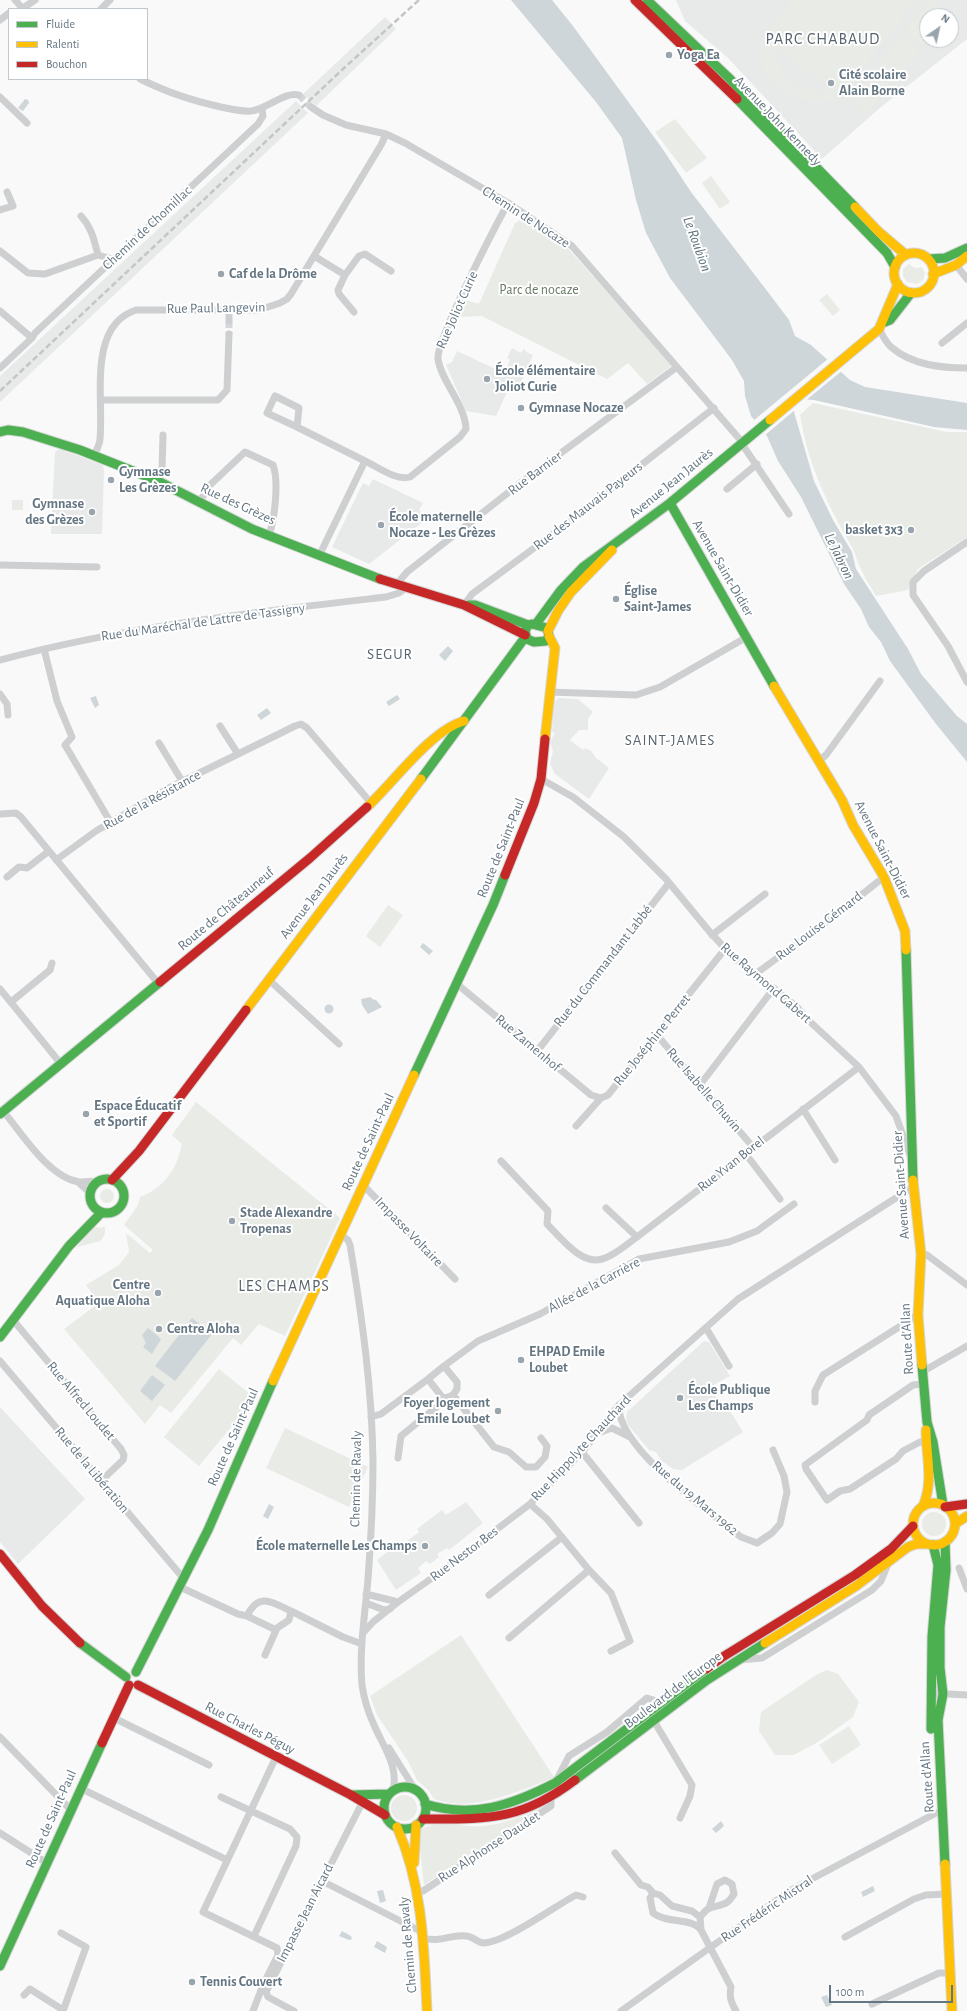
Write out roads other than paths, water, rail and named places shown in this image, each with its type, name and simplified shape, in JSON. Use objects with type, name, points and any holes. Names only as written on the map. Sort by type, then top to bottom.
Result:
[{"type":"main road","name":"Avenue John Kennedy","points":[[634,0],[728,89],[882,248],[895,267]]},
{"type":"main road","name":"Avenue John Kennedy","points":[[647,0],[729,78],[879,232],[906,255]]},
{"type":"main road","points":[[929,259],[932,264],[933,274],[930,286],[925,290],[911,293],[898,284],[894,272],[900,258],[906,255],[921,255],[929,259],[945,258],[967,248]]},
{"type":"main road","points":[[933,274],[956,265],[967,256]]},
{"type":"main road","points":[[880,327],[898,284]]},
{"type":"main road","name":"Avenue Jean Jaurès","points":[[112,1180],[139,1151],[269,980],[511,658],[526,635],[525,631],[532,625],[560,590],[575,574],[670,503],[890,320],[911,293]]},
{"type":"main road","name":"Rue des Grèzes","points":[[0,432],[8,430],[23,432],[94,456],[158,481],[252,529],[319,556],[406,588],[464,606],[474,613],[495,620],[518,633],[526,635],[529,641],[543,638],[547,628],[532,625],[475,605],[464,606]]},
{"type":"main road","name":"Avenue Saint-Didier","points":[[670,503],[747,637],[780,698],[842,800],[853,825],[884,877],[896,904],[905,931],[913,1187],[921,1254]]},
{"type":"main road","name":"Avenue Jean Jaurès","points":[[511,658],[543,638],[556,612],[566,599],[603,561],[616,544]]},
{"type":"main road","name":"Route de Saint-Paul","points":[[136,1672],[208,1530],[258,1413],[494,905],[534,803],[541,779],[553,652],[555,648],[543,638]]},
{"type":"main road","name":"Route de Châteauneuf","points":[[2,1112],[310,858],[371,803],[412,759],[453,724],[465,720]]},
{"type":"main road","name":"Avenue Jean Jaurès","points":[[121,1187],[139,1151]]},
{"type":"main road","points":[[102,1179],[112,1180],[121,1187],[124,1195],[120,1205],[112,1212],[102,1212],[93,1205],[90,1193],[98,1181],[102,1179]]},
{"type":"main road","points":[[0,1337],[69,1246],[93,1205]]},
{"type":"main road","points":[[69,1246],[102,1212]]},
{"type":"main road","name":"Route d'Allan","points":[[921,1254],[918,1315],[929,1442],[929,1488],[928,1498],[923,1506]]},
{"type":"main road","name":"Route d'Allan","points":[[929,1442],[944,1506]]},
{"type":"main road","points":[[944,1506],[952,1514],[955,1524],[952,1534],[945,1542],[930,1544],[917,1537],[913,1526],[915,1514],[923,1506],[933,1503],[944,1506],[967,1504]]},
{"type":"main road","points":[[955,1524],[967,1516]]},
{"type":"main road","name":"Boulevard de l'Europe","points":[[425,1804],[449,1812],[480,1810],[526,1798],[555,1783],[721,1658],[855,1575],[891,1549],[913,1526]]},
{"type":"main road","name":"Route d'Allan","points":[[945,1542],[946,1570],[940,1627],[940,1668],[942,1694],[938,1720],[947,2011]]},
{"type":"main road","name":"Boulevard de l'Europe","points":[[420,1822],[481,1819],[503,1816],[526,1809],[551,1796],[568,1786],[707,1680],[737,1660],[856,1586],[888,1564],[908,1547],[916,1544],[930,1544]]},
{"type":"main road","name":"Route d'Allan","points":[[930,1544],[938,1565],[932,1637],[930,1693],[940,1812]]},
{"type":"main road","name":"Rue Charles Péguy","points":[[0,1554],[46,1610],[69,1633],[95,1657],[131,1682],[196,1717],[351,1795],[385,1816]]},
{"type":"main road","points":[[131,1672],[136,1672],[141,1677],[131,1682],[131,1672]]},
{"type":"main road","name":"Route de Saint-Paul","points":[[0,1966],[70,1809],[131,1682]]},
{"type":"main road","points":[[405,1787],[416,1791],[423,1797],[425,1804],[420,1822],[410,1828],[397,1827],[391,1824],[385,1816],[384,1806],[391,1792],[405,1787]]},
{"type":"main road","name":"Rue Charles Péguy","points":[[351,1795],[391,1792]]},
{"type":"main road","name":"Chemin de Ravaly","points":[[414,1876],[420,1822]]},
{"type":"main road","name":"Chemin de Ravaly","points":[[397,1827],[406,1844],[417,1892],[422,1935],[427,2011]]},
{"type":"main road","name":"Route d'Allan","points":[[947,1973],[952,2011]]},
{"type":"street","points":[[19,6],[35,0]]},
{"type":"street","points":[[102,8],[110,0]]},
{"type":"street","points":[[0,20],[8,14]]},
{"type":"street","points":[[142,80],[171,94],[196,102],[244,112],[262,109],[287,94],[296,94]]},
{"type":"street","points":[[0,97],[27,123]]},
{"type":"street","name":"Chemin de Nocaze","points":[[311,107],[323,116],[346,125],[386,134],[405,143],[508,204],[572,246],[714,408],[757,464],[789,514]]},
{"type":"street","name":"Chemin de Chomillac","points":[[0,368],[32,338],[35,333],[115,260],[258,124],[263,116],[262,109]]},
{"type":"street","name":"Rue Paul Langevin","points":[[94,456],[100,440],[103,348],[105,340],[112,328],[128,313],[152,309],[259,310],[272,307],[287,300],[381,145],[386,134]]},
{"type":"street","points":[[0,210],[13,206],[7,192]]},
{"type":"street","name":"Rue Joliot Curie","points":[[365,461],[404,479],[410,477],[460,437],[466,429],[464,417],[438,361],[438,350],[457,307],[508,204]]},
{"type":"street","points":[[81,216],[89,225],[93,234],[98,255]]},
{"type":"street","points":[[0,251],[28,273],[46,274],[98,255],[115,260]]},
{"type":"street","points":[[354,312],[339,294],[338,290],[345,275],[359,256],[365,254],[392,271]]},
{"type":"street","points":[[314,256],[345,275]]},
{"type":"street","points":[[956,265],[967,279]]},
{"type":"street","points":[[0,310],[32,338]]},
{"type":"street","points":[[229,310],[229,322]]},
{"type":"street","points":[[942,343],[967,323]]},
{"type":"street","points":[[880,327],[890,346],[915,361],[942,368],[967,368]]},
{"type":"street","points":[[101,400],[218,400],[227,390],[229,334]]},
{"type":"street","name":"Rue Barnier","points":[[396,584],[407,572],[517,486],[677,367]]},
{"type":"street","points":[[297,427],[299,408],[275,396],[267,413],[365,461],[319,556]]},
{"type":"street","name":"Rue des Mauvais Payeurs","points":[[464,606],[472,594],[553,534],[714,408]]},
{"type":"street","points":[[158,481],[162,470],[162,435]]},
{"type":"street","points":[[200,503],[209,486],[245,452],[274,465],[277,474],[272,524],[269,535]]},
{"type":"street","points":[[727,489],[757,464]]},
{"type":"street","points":[[967,542],[924,571],[913,582],[913,595],[948,646],[967,682]]},
{"type":"street","points":[[0,565],[97,567]]},
{"type":"street","name":"Rue du Maréchal de Lattre de Tassigny","points":[[0,660],[129,630],[211,618],[386,597],[399,593],[406,588]]},
{"type":"street","points":[[549,692],[636,695],[660,687],[747,637]]},
{"type":"street","points":[[44,649],[57,701],[72,737],[65,745],[111,823]]},
{"type":"street","points":[[819,761],[826,755],[880,682]]},
{"type":"street","points":[[0,694],[7,704],[8,715]]},
{"type":"street","name":"Rue de la Résistance","points":[[56,860],[111,823],[182,781],[301,724],[307,728],[371,803]]},
{"type":"street","points":[[220,726],[238,754]]},
{"type":"street","points":[[159,743],[182,781]]},
{"type":"street","name":"Rue Raymond Gabert","points":[[541,779],[573,797],[624,837],[669,883],[725,949],[754,974],[797,1007],[807,1019],[859,1067],[896,1116],[912,1159]]},
{"type":"street","points":[[0,814],[16,813],[26,822],[158,983]]},
{"type":"street","points":[[7,877],[19,867],[27,868],[49,851]]},
{"type":"street","name":"Rue Louise Gémard","points":[[754,974],[832,918],[884,877]]},
{"type":"street","name":"Rue du Commandant Labbé","points":[[538,1050],[669,883]]},
{"type":"street","points":[[712,934],[765,894]]},
{"type":"street","name":"Rue Joséphine Perret","points":[[576,1126],[601,1098],[608,1095],[725,949]]},
{"type":"street","points":[[11,1002],[50,970],[52,963]]},
{"type":"street","points":[[269,980],[339,1044]]},
{"type":"street","name":"Rue Zamenhof","points":[[457,984],[591,1095],[601,1098]]},
{"type":"street","points":[[700,1085],[774,988]]},
{"type":"street","points":[[0,989],[60,1064]]},
{"type":"street","name":"Rue Isabelle Chuvin","points":[[656,1034],[753,1147]]},
{"type":"street","name":"Rue Yvan Borel","points":[[501,1161],[548,1211],[547,1224],[567,1244],[590,1260],[598,1261],[606,1258],[637,1237],[859,1067]]},
{"type":"street","points":[[803,1109],[835,1160]]},
{"type":"street","points":[[2,1112],[48,1166],[62,1175],[78,1182],[90,1193]]},
{"type":"street","points":[[896,1116],[911,1130]]},
{"type":"street","points":[[745,1153],[780,1199]]},
{"type":"street","points":[[78,1182],[98,1181]]},
{"type":"street","name":"Impasse Voltaire","points":[[363,1185],[455,1279]]},
{"type":"street","name":"Rue Hippolyte Chauchard","points":[[611,1651],[630,1641],[611,1593],[589,1570],[547,1519],[530,1504],[582,1452],[619,1405],[738,1299],[913,1187]]},
{"type":"street","name":"Allée de la Carrière","points":[[371,1417],[381,1414],[478,1341],[540,1314],[639,1259],[729,1242],[758,1231],[794,1204]]},
{"type":"street","points":[[606,1208],[637,1237]]},
{"type":"street","name":"Chemin de Ravaly","points":[[340,1235],[348,1240],[352,1252],[367,1353],[371,1417],[373,1461],[366,1603],[362,1644],[362,1684],[365,1702],[374,1727],[389,1757],[394,1772],[395,1783],[391,1792]]},
{"type":"street","points":[[921,1254],[927,1255],[967,1285]]},
{"type":"street","points":[[815,1402],[815,1391],[823,1375],[918,1315]]},
{"type":"street","name":"Rue Alfred Loudet","points":[[13,1320],[121,1449],[124,1456],[123,1460],[101,1481]]},
{"type":"street","points":[[706,1328],[729,1366]]},
{"type":"street","points":[[922,1372],[967,1346]]},
{"type":"street","name":"Rue de la Libération","points":[[0,1361],[101,1481],[182,1583]]},
{"type":"street","points":[[442,1397],[446,1398],[453,1395],[457,1389],[456,1382],[444,1366]]},
{"type":"street","points":[[428,1378],[442,1397]]},
{"type":"street","points":[[924,1384],[913,1385],[868,1416],[867,1420],[805,1465],[806,1469],[827,1500],[840,1491],[850,1489],[896,1460],[902,1451],[920,1442],[929,1442]]},
{"type":"street","points":[[453,1395],[494,1447],[509,1452],[526,1467],[536,1467],[545,1457],[547,1446],[541,1438]]},
{"type":"street","points":[[398,1458],[400,1436],[438,1406],[442,1397]]},
{"type":"street","name":"Rue du 19 Mars 1962","points":[[619,1405],[618,1412],[621,1420],[631,1437],[650,1462],[741,1537],[757,1543],[772,1533],[780,1524],[787,1492],[784,1476],[773,1450]]},
{"type":"street","name":"Rue du 19 Mars 1962","points":[[593,1437],[612,1428],[631,1437]]},
{"type":"street","points":[[582,1452],[639,1524]]},
{"type":"street","name":"Rue Nestor Bes","points":[[363,1633],[373,1622],[398,1602],[442,1572],[530,1504]]},
{"type":"street","points":[[489,1595],[562,1537]]},
{"type":"street","points":[[958,1568],[967,1589]]},
{"type":"street","points":[[509,1638],[589,1570]]},
{"type":"street","points":[[182,1583],[238,1614],[247,1616],[274,1629],[277,1628]]},
{"type":"street","points":[[366,1594],[398,1602]]},
{"type":"street","points":[[247,1616],[252,1607],[258,1601],[268,1601],[343,1637],[362,1644]]},
{"type":"street","points":[[366,1603],[384,1610],[391,1609]]},
{"type":"street","points":[[265,1655],[277,1628],[289,1620],[291,1611]]},
{"type":"street","points":[[930,1693],[967,1695]]},
{"type":"street","points":[[555,1783],[570,1756],[607,1732],[642,1701],[647,1698],[662,1702]]},
{"type":"street","points":[[114,1718],[209,1765]]},
{"type":"street","points":[[654,1721],[692,1785],[690,1796],[680,1818]]},
{"type":"street","name":"Chemin de Ravaly","points":[[374,1727],[416,1791]]},
{"type":"street","points":[[0,1737],[70,1809]]},
{"type":"street","points":[[253,2011],[262,1985],[279,1951],[274,1946],[203,1912],[276,1757]]},
{"type":"street","points":[[80,1788],[227,1860]]},
{"type":"street","name":"Rue Alphonse Daudet","points":[[417,1892],[423,1891],[551,1806],[551,1796]]},
{"type":"street","points":[[221,1797],[290,1829],[297,1837],[298,1842],[254,1936]]},
{"type":"street","name":"Impasse Jean Aicard","points":[[294,2011],[268,1998],[266,1992],[362,1803]]},
{"type":"street","name":"Rue Frédéric Mistral","points":[[621,2011],[791,1890],[940,1812]]},
{"type":"street","points":[[0,1833],[47,1863]]},
{"type":"street","points":[[614,1853],[641,1885],[648,1887],[653,1893],[660,1895],[672,1906],[692,1911],[700,1917],[701,1930],[731,1986],[729,1995],[730,2001],[736,2011]]},
{"type":"street","points":[[322,1881],[422,1935],[439,1941],[466,1936],[480,1942],[493,1940],[519,1928],[576,1895],[583,1897]]},
{"type":"street","points":[[653,1893],[650,1898],[653,1913],[660,1918],[692,1924],[701,1930]]},
{"type":"street","points":[[845,1938],[914,1899],[926,1895],[943,1894]]},
{"type":"street","points":[[700,1917],[709,1908]]},
{"type":"street","points":[[24,1995],[30,1989],[63,2011],[86,1947],[61,1933]]},
{"type":"street","points":[[872,2004],[939,1973],[947,1973]]},
{"type":"water","points":[[511,0],[552,0],[573,26],[662,148],[691,192],[789,320],[795,336],[811,345],[850,380],[865,387],[967,403],[967,430],[934,427],[814,400],[798,399],[792,405],[814,481],[833,520],[852,552],[856,569],[908,649],[921,674],[957,716],[967,724],[967,762],[936,724],[890,661],[881,642],[869,627],[861,609],[844,584],[801,497],[778,461],[767,436],[751,416],[745,396],[744,381],[732,360],[670,278],[646,233],[636,200],[622,138],[596,102]]},
{"type":"water","points":[[25,99],[28,100],[29,103],[23,111],[18,108]]},
{"type":"water","points":[[448,646],[453,651],[445,661],[439,655]]},
{"type":"water","points":[[397,695],[400,699],[389,706],[386,702]]},
{"type":"water","points":[[96,696],[99,705],[95,708],[90,698]]},
{"type":"water","points":[[267,708],[271,713],[261,720],[257,715]]},
{"type":"water","points":[[423,943],[433,951],[429,955],[420,947]]},
{"type":"water","points":[[371,997],[382,1007],[368,1014],[362,1005],[361,999]]},
{"type":"water","points":[[329,1004],[334,1009],[329,1014],[324,1009]]},
{"type":"water","points":[[192,1318],[212,1334],[175,1381],[155,1366]]},
{"type":"water","points":[[148,1328],[161,1339],[152,1354],[143,1347],[146,1343],[142,1335]]},
{"type":"water","points":[[152,1375],[165,1385],[152,1401],[140,1391]]},
{"type":"water","points":[[269,1504],[274,1507],[268,1519],[263,1516]]},
{"type":"water","points":[[721,1821],[724,1826],[716,1833],[712,1829]]},
{"type":"water","points":[[873,1886],[875,1891],[863,1897],[861,1892]]},
{"type":"water","points":[[383,1890],[386,1901],[380,1903],[377,1891]]},
{"type":"water","points":[[342,1931],[351,1936],[352,1939],[349,1940],[339,1936]]},
{"type":"water","points":[[377,1941],[387,1947],[385,1953],[374,1947]]},
{"type":"water","points":[[827,1995],[832,2005],[826,2007],[821,1997]]},
{"type":"tunnel","points":[[299,95],[311,107]]},
{"type":"tunnel","points":[[229,321],[229,334]]},
{"type":"railway","points":[[0,391],[343,69],[419,0]]},
{"type":"place","name":"Yoga Ea","points":[[669,55]]},
{"type":"place","name":"Cité scolaire Alain Borne","points":[[831,83]]},
{"type":"place","name":"Caf de la Drôme","points":[[221,274]]},
{"type":"place","name":"École élémentaire Joliot Curie","points":[[487,379]]},
{"type":"place","name":"Gymnase Nocaze","points":[[521,408]]},
{"type":"place","name":"Gymnase Les Grèzes","points":[[111,480]]},
{"type":"place","name":"Gymnase des Grèzes","points":[[92,512]]},
{"type":"place","name":"École maternelle Nocaze - Les Grèzes","points":[[381,525]]},
{"type":"place","name":"basket 3x3","points":[[911,530]]},
{"type":"place","name":"Église Saint-James","points":[[616,599]]},
{"type":"place","name":"Espace Éducatif et Sportif","points":[[86,1114]]},
{"type":"place","name":"Stade Alexandre Tropenas","points":[[232,1221]]},
{"type":"place","name":"Centre Aquatique Aloha","points":[[158,1293]]},
{"type":"place","name":"Centre Aloha","points":[[159,1329]]},
{"type":"place","name":"EHPAD Emile Loubet","points":[[521,1360]]},
{"type":"place","name":"École Publique Les Champs","points":[[680,1398]]},
{"type":"place","name":"Foyer logement Emile Loubet","points":[[498,1411]]},
{"type":"place","name":"École maternelle Les Champs","points":[[425,1546]]},
{"type":"place","name":"Tennis Couvert","points":[[192,1982]]},
{"type":"district","name":"PARC CHABAUD","points":[[823,39]]},
{"type":"district","name":"SEGUR","points":[[390,654]]},
{"type":"district","name":"SAINT-JAMES","points":[[670,740]]},
{"type":"district","name":"LES CHAMPS","points":[[284,1286]]},
{"type":"water label","name":"Le Roubion","points":[[697,244]]},
{"type":"water label","name":"Le Jabron","points":[[839,556]]},
{"type":"park label","name":"Parc de nocaze","points":[[539,290]]}]
